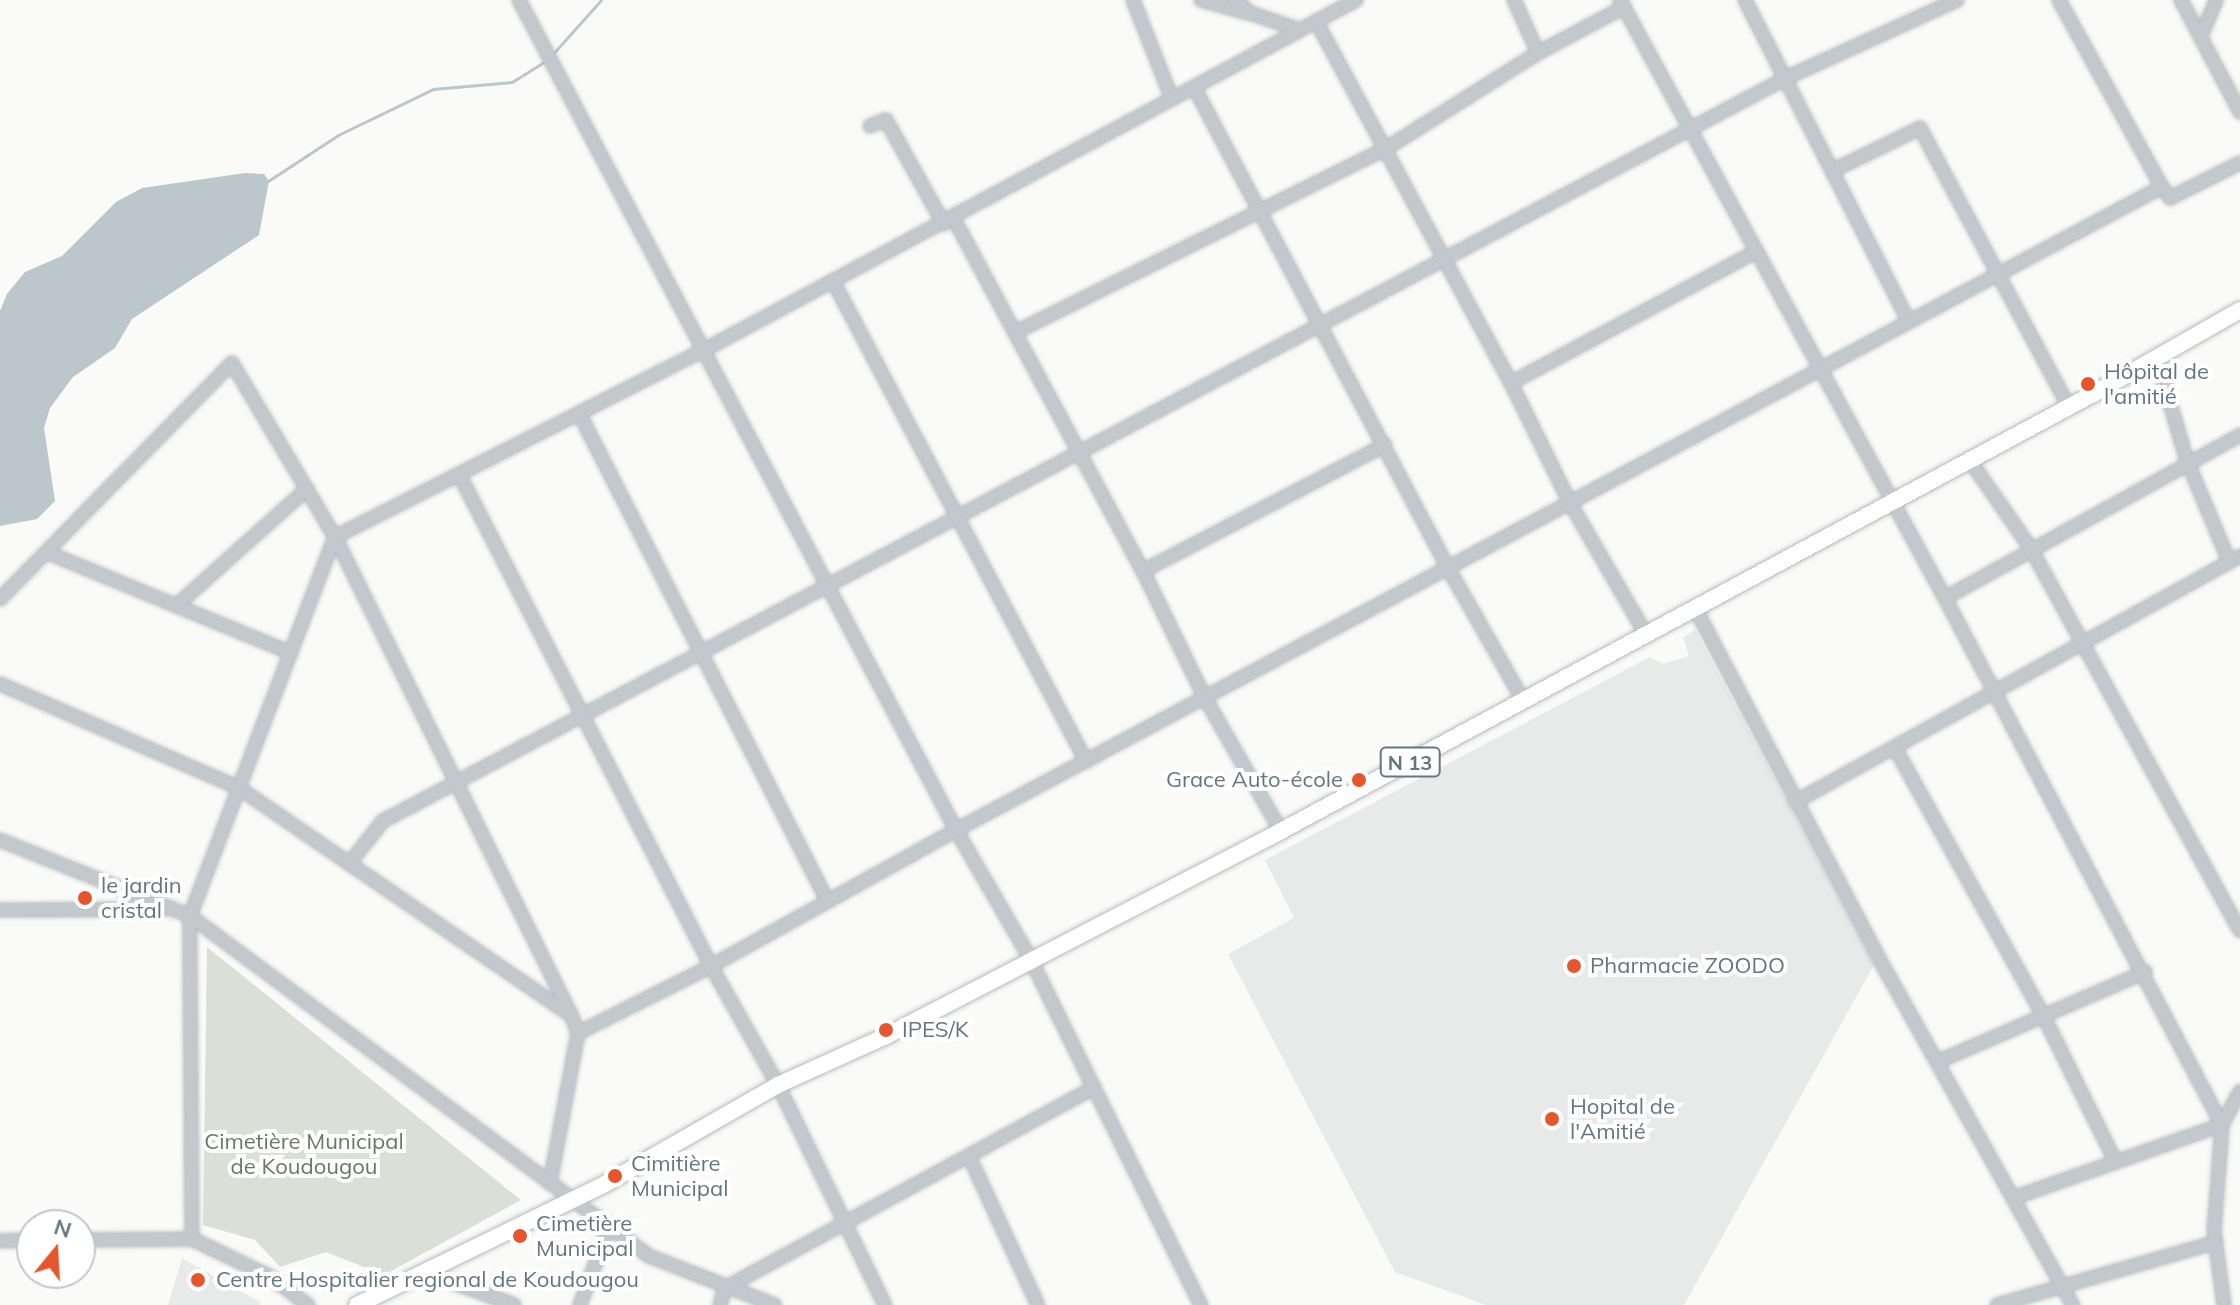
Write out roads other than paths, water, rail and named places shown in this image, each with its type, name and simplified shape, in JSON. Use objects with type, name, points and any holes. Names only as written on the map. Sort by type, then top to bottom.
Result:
[{"type":"main road","name":"N 13","points":[[357,1305],[573,1200],[778,1085],[1031,960],[1281,831],[1694,606],[2069,407],[2240,310]]},
{"type":"street","points":[[519,0],[831,585],[956,830],[1031,960],[1201,1305]]},
{"type":"street","points":[[1133,0],[1172,99]]},
{"type":"street","points":[[1201,0],[1300,30]]},
{"type":"street","points":[[1236,0],[1250,13]]},
{"type":"street","points":[[192,1239],[190,916],[335,537],[706,349],[1356,0]]},
{"type":"street","points":[[1514,0],[1538,53]]},
{"type":"street","points":[[1745,0],[1909,322]]},
{"type":"street","points":[[349,864],[383,821],[1786,78],[1955,0]]},
{"type":"street","points":[[2059,0],[2170,198],[2240,163]]},
{"type":"street","points":[[2181,0],[2240,112]]},
{"type":"street","points":[[2201,36],[2216,0]]},
{"type":"street","points":[[1016,332],[1387,148],[1622,4],[1945,598],[2145,972],[2222,1125]]},
{"type":"street","points":[[1316,21],[1511,383],[1570,503],[1645,633]]},
{"type":"street","points":[[1194,87],[1322,324],[1448,568],[1523,700]]},
{"type":"street","points":[[870,126],[886,120],[1016,332],[1143,571],[1205,698],[1281,831]]},
{"type":"street","points":[[1834,170],[1920,128],[1995,276],[2069,407]]},
{"type":"street","points":[[578,1033],[711,966],[956,830],[2162,187]]},
{"type":"street","points":[[1511,383],[1757,251]]},
{"type":"street","points":[[833,281],[1086,761]]},
{"type":"street","points":[[1795,802],[2235,559],[2187,461],[2157,359]]},
{"type":"street","points":[[0,599],[232,363],[335,537],[572,1017],[578,1033],[550,1183]]},
{"type":"street","points":[[579,413],[704,652],[827,900]]},
{"type":"street","points":[[1945,598],[2187,461],[2240,435]]},
{"type":"street","points":[[1143,571],[1385,445]]},
{"type":"street","points":[[1969,459],[2031,549],[2240,930]]},
{"type":"street","points":[[459,474],[711,966],[778,1085],[885,1305]]},
{"type":"street","points":[[176,606],[307,489]]},
{"type":"street","points":[[46,552],[291,653]]},
{"type":"street","points":[[1694,606],[1795,802],[2073,1305]]},
{"type":"street","points":[[0,684],[239,788],[572,1017]]},
{"type":"street","points":[[1895,748],[2042,1013],[2115,1161]]},
{"type":"street","points":[[0,840],[190,916],[649,1256],[775,1305]]},
{"type":"street","points":[[0,910],[174,909]]},
{"type":"street","points":[[1937,1062],[2042,1013],[2145,972]]},
{"type":"street","points":[[720,1305],[725,1288],[842,1221],[1094,1088]]},
{"type":"street","points":[[2224,1305],[2216,1242],[2222,1125],[2240,1091]]},
{"type":"street","points":[[2013,1198],[2222,1125]]},
{"type":"street","points":[[969,1156],[1038,1305]]},
{"type":"street","points":[[580,1305],[609,1227]]},
{"type":"street","points":[[96,1240],[192,1239],[269,1276],[308,1305]]},
{"type":"street","points":[[1997,1305],[2216,1242]]},
{"type":"street","points":[[425,1272],[514,1305]]},
{"type":"waterway","points":[[551,56],[601,0]]},
{"type":"waterway","points":[[268,181],[338,135],[433,89],[512,82],[545,61]]},
{"type":"place","name":"Hôpital de l'amitié","points":[[2088,384]]},
{"type":"place","name":"Grace Auto-école","points":[[1359,780]]},
{"type":"place","name":"le jardin cristal","points":[[85,898]]},
{"type":"place","name":"Pharmacie ZOODO","points":[[1574,966]]},
{"type":"place","name":"IPES/K","points":[[886,1030]]},
{"type":"place","name":"Hopital de l'Amitié","points":[[1552,1119]]},
{"type":"place","name":"Cimitière Municipal","points":[[615,1176]]},
{"type":"place","name":"Cimetière Municipal","points":[[520,1236]]},
{"type":"place","name":"Centre Hospitalier regional de Koudougou","points":[[198,1280]]},
{"type":"park label","name":"Cimetière Municipal de Koudougou","points":[[304,1154]]}]
